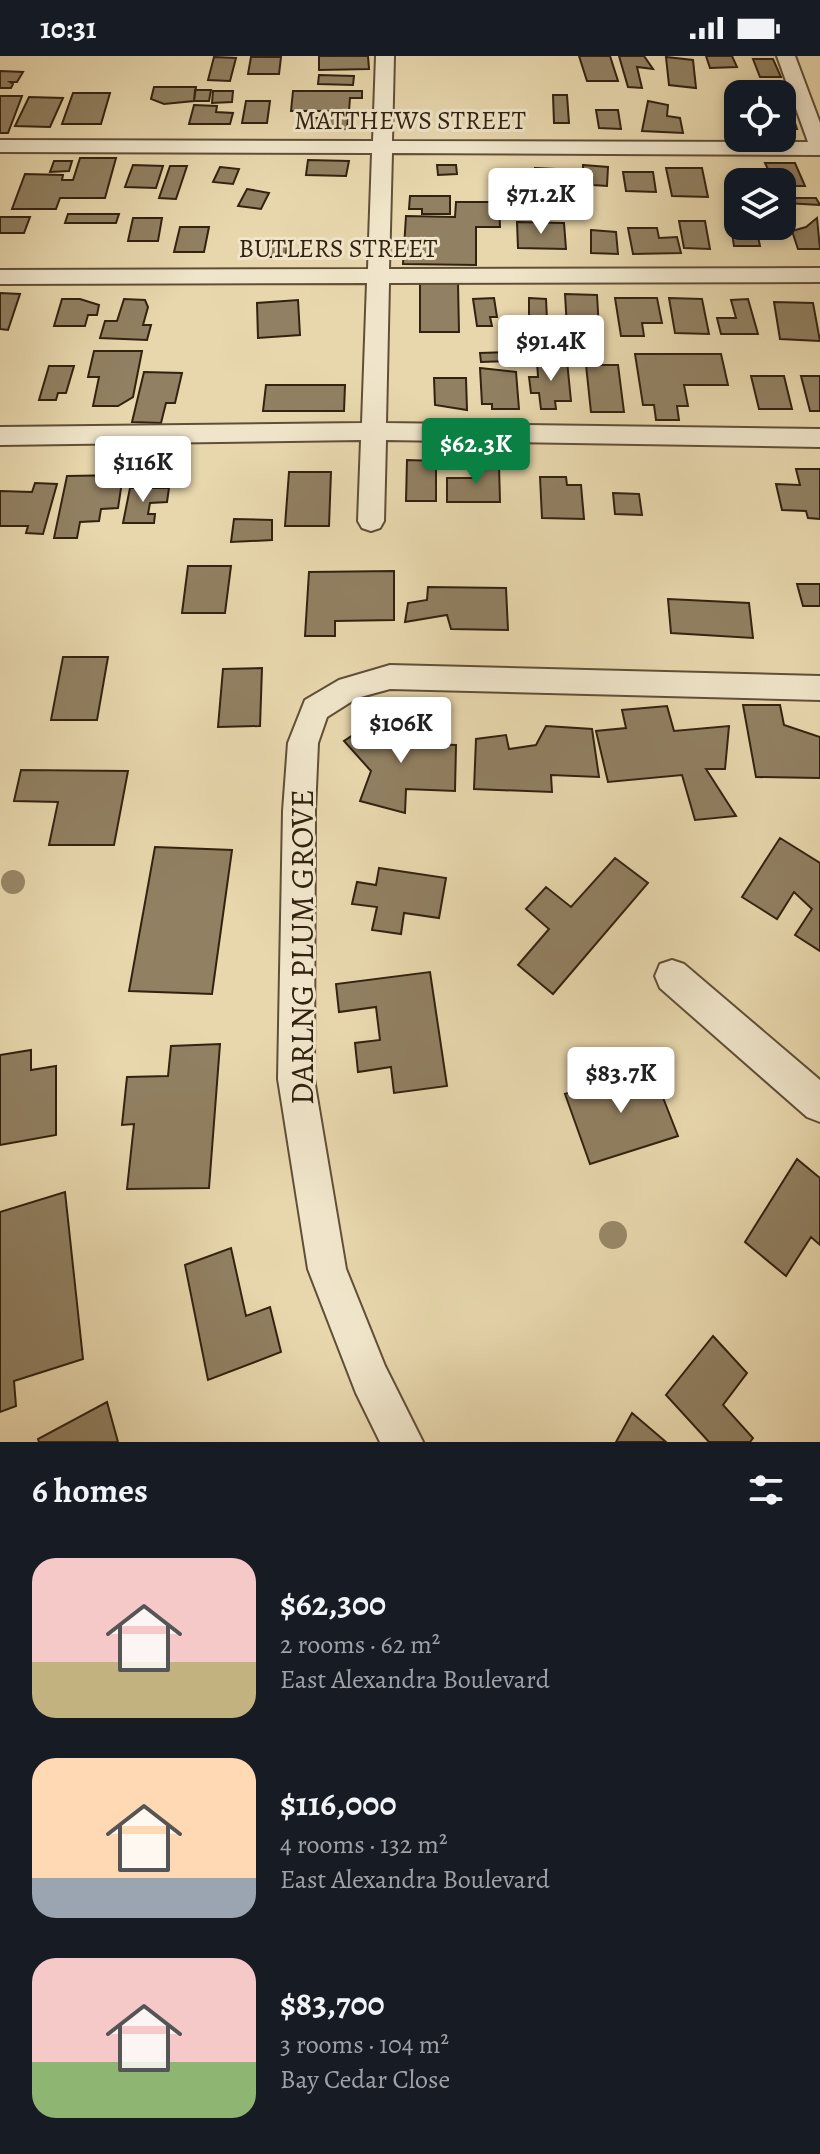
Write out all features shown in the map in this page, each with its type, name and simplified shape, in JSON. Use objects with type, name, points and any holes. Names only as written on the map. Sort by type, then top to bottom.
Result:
[{"type":"street","points":[[371,521],[385,56]]},
{"type":"street","points":[[786,56],[820,149]]},
{"type":"street","name":"MATTHEWS STREET","points":[[0,146],[820,149]]},
{"type":"street","name":"BUTLERS STREET","points":[[0,277],[820,275]]},
{"type":"street","points":[[0,436],[374,431],[820,438]]},
{"type":"street","name":"DARLNG PLUM GROVE","points":[[402,1442],[370,1379],[327,1269],[296,1079],[299,811],[303,743],[315,709],[349,688],[390,677],[820,688]]},
{"type":"street","points":[[672,976],[820,1104]]},
{"type":"building","points":[[319,56],[368,56],[369,69],[319,70]]},
{"type":"building","points":[[579,56],[610,56],[618,81],[587,81]]},
{"type":"building","points":[[619,56],[644,56],[653,69],[637,67],[642,88],[628,87]]},
{"type":"building","points":[[706,56],[732,56],[737,67],[710,68]]},
{"type":"building","points":[[214,57],[236,58],[230,81],[208,80]]},
{"type":"building","points":[[251,57],[281,57],[279,74],[248,74]]},
{"type":"building","points":[[666,57],[693,60],[696,88],[669,85]]},
{"type":"building","points":[[753,59],[773,59],[781,77],[760,77]]},
{"type":"building","points":[[0,71],[23,72],[17,82],[10,82],[13,84],[11,88],[0,88]]},
{"type":"building","points":[[319,75],[354,76],[353,85],[318,84]]},
{"type":"building","points":[[154,87],[196,87],[194,101],[164,104],[151,99]]},
{"type":"building","points":[[195,90],[211,90],[209,101],[194,101]]},
{"type":"building","points":[[213,91],[233,91],[232,102],[212,103]]},
{"type":"building","points":[[293,91],[362,91],[362,98],[350,98],[349,111],[291,111]]},
{"type":"building","points":[[73,93],[110,93],[101,124],[62,124]]},
{"type":"building","points":[[553,95],[567,95],[569,123],[554,123]]},
{"type":"building","points":[[0,96],[22,96],[8,133],[0,133]]},
{"type":"building","points":[[29,97],[63,98],[50,127],[15,126]]},
{"type":"building","points":[[246,101],[270,101],[267,123],[242,123]]},
{"type":"building","points":[[648,101],[668,105],[667,116],[680,118],[683,133],[642,131]]},
{"type":"building","points":[[194,105],[217,106],[216,112],[233,113],[230,124],[189,124]]},
{"type":"building","points":[[596,110],[618,110],[621,129],[599,128]]},
{"type":"building","points":[[313,118],[348,118],[347,129],[312,129]]},
{"type":"building","points":[[80,158],[116,158],[105,198],[60,198],[56,209],[12,209],[25,174],[63,175],[62,180],[73,180]]},
{"type":"building","points":[[308,160],[349,161],[346,176],[306,175]]},
{"type":"building","points":[[54,161],[72,161],[69,171],[50,172]]},
{"type":"building","points":[[765,163],[795,163],[805,186],[796,186],[796,168],[767,168]]},
{"type":"building","points":[[133,165],[163,166],[156,188],[125,187]]},
{"type":"building","points":[[437,165],[456,165],[457,174],[438,175]]},
{"type":"building","points":[[583,165],[608,167],[607,186],[593,185],[593,177],[583,177]]},
{"type":"building","points":[[170,166],[187,166],[176,199],[159,198]]},
{"type":"building","points":[[220,167],[239,169],[233,184],[213,182]]},
{"type":"building","points":[[535,168],[555,169],[555,174],[564,175],[564,180],[535,179]]},
{"type":"building","points":[[666,168],[702,168],[708,197],[672,196]]},
{"type":"building","points":[[623,172],[653,172],[656,192],[626,191]]},
{"type":"building","points":[[558,185],[559,190],[531,196],[529,186]]},
{"type":"building","points":[[247,189],[269,193],[261,209],[238,206]]},
{"type":"building","points":[[410,196],[450,196],[450,214],[422,214],[422,209],[409,209]]},
{"type":"building","points":[[796,198],[816,198],[820,205],[796,204]]},
{"type":"building","points":[[456,202],[499,202],[500,227],[476,227],[476,265],[403,264],[406,216],[455,217]]},
{"type":"building","points":[[68,214],[119,214],[116,223],[65,223]]},
{"type":"building","points":[[0,217],[30,217],[24,233],[0,233]]},
{"type":"building","points":[[133,218],[162,218],[158,241],[128,241]]},
{"type":"building","points":[[817,218],[820,249],[798,249],[796,230],[806,227]]},
{"type":"building","points":[[679,221],[705,221],[710,249],[684,248]]},
{"type":"building","points":[[517,222],[564,223],[566,249],[518,248]]},
{"type":"building","points":[[180,227],[209,227],[204,252],[174,252]]},
{"type":"building","points":[[628,228],[657,228],[659,238],[677,237],[681,253],[633,254]]},
{"type":"building","points":[[591,230],[616,232],[618,254],[591,253]]},
{"type":"building","points":[[733,240],[759,240],[760,246],[734,246]]},
{"type":"building","points":[[269,245],[287,245],[286,257],[268,257]]},
{"type":"building","points":[[420,283],[458,283],[459,332],[420,332]]},
{"type":"building","points":[[0,293],[20,294],[8,330],[0,329]]},
{"type":"building","points":[[565,294],[597,295],[599,329],[567,328]]},
{"type":"building","points":[[494,298],[497,317],[490,317],[492,326],[477,326],[473,299]]},
{"type":"building","points":[[529,298],[546,299],[547,320],[529,319]]},
{"type":"building","points":[[615,298],[657,298],[662,323],[642,323],[644,336],[621,336]]},
{"type":"building","points":[[669,298],[702,299],[709,334],[675,333]]},
{"type":"building","points":[[62,299],[80,299],[99,305],[97,315],[88,315],[85,326],[54,326]]},
{"type":"building","points":[[124,299],[145,300],[148,307],[143,325],[151,325],[147,340],[100,338],[105,321],[117,321]]},
{"type":"building","points":[[748,299],[758,334],[721,334],[717,318],[736,318],[731,300]]},
{"type":"building","points":[[298,300],[300,335],[258,338],[257,303]]},
{"type":"building","points":[[774,302],[813,303],[820,341],[780,339]]},
{"type":"building","points":[[94,351],[142,351],[133,397],[118,406],[93,406],[99,377],[88,377]]},
{"type":"building","points":[[511,352],[513,361],[481,362],[480,353]]},
{"type":"building","points":[[635,354],[721,354],[728,385],[684,385],[688,406],[677,406],[679,420],[656,420],[654,405],[643,405]]},
{"type":"building","points":[[537,361],[567,361],[571,401],[555,401],[556,409],[541,409],[539,393],[531,393],[529,377],[538,377]]},
{"type":"building","points":[[586,365],[618,365],[624,412],[591,412]]},
{"type":"building","points":[[49,366],[74,366],[66,393],[58,393],[56,400],[39,400]]},
{"type":"building","points":[[480,368],[516,372],[519,409],[492,409],[492,404],[482,404]]},
{"type":"building","points":[[144,372],[182,373],[175,403],[166,403],[161,423],[132,422]]},
{"type":"building","points":[[751,376],[784,376],[792,409],[759,409]]},
{"type":"building","points":[[801,376],[820,376],[820,411],[810,411]]},
{"type":"building","points":[[434,378],[466,378],[467,410],[435,405]]},
{"type":"building","points":[[266,385],[345,385],[344,411],[263,411]]},
{"type":"building","points":[[407,460],[436,461],[436,501],[406,501]]},
{"type":"building","points":[[473,464],[499,465],[500,502],[447,502],[447,478],[473,478]]},
{"type":"building","points":[[796,469],[820,469],[820,519],[808,518],[806,511],[782,510],[776,484],[800,485]]},
{"type":"building","points":[[289,472],[331,472],[329,526],[285,526]]},
{"type":"building","points":[[123,475],[118,508],[101,509],[99,521],[80,522],[77,538],[54,538],[67,476]]},
{"type":"building","points":[[540,477],[566,477],[567,485],[581,485],[584,519],[542,518]]},
{"type":"building","points":[[35,483],[57,484],[43,534],[26,533],[28,526],[0,526],[0,491],[32,492]]},
{"type":"building","points":[[130,488],[169,488],[167,502],[150,503],[148,514],[155,514],[154,523],[123,523]]},
{"type":"building","points":[[613,493],[639,494],[642,515],[615,514]]},
{"type":"building","points":[[234,519],[272,520],[272,540],[231,542]]},
{"type":"building","points":[[188,566],[231,566],[225,613],[182,613]]},
{"type":"building","points":[[394,571],[394,620],[335,621],[335,636],[305,636],[309,572]]},
{"type":"building","points":[[797,584],[820,584],[820,606],[803,606]]},
{"type":"building","points":[[428,587],[506,588],[508,630],[451,629],[447,615],[405,622],[408,603],[427,600]]},
{"type":"building","points":[[668,599],[749,603],[753,638],[671,633]]},
{"type":"building","points":[[63,657],[108,657],[97,720],[51,720]]},
{"type":"building","points":[[262,668],[260,726],[218,727],[223,669]]},
{"type":"building","points":[[743,705],[780,705],[784,725],[820,737],[820,778],[756,777]]},
{"type":"building","points":[[667,706],[674,731],[729,726],[725,769],[706,769],[736,816],[695,820],[682,775],[608,782],[596,731],[626,728],[622,710]]},
{"type":"building","points":[[382,716],[406,743],[456,745],[455,791],[406,789],[405,813],[360,801],[371,771],[344,741]]},
{"type":"building","points":[[546,726],[592,729],[599,777],[551,775],[552,792],[474,789],[476,739],[506,735],[509,749],[536,745]]},
{"type":"building","points":[[21,770],[128,771],[114,845],[49,845],[58,802],[14,801]]},
{"type":"building","points":[[780,838],[820,863],[820,951],[795,935],[812,909],[794,892],[777,919],[742,897]]},
{"type":"building","points":[[155,847],[232,850],[212,994],[129,991]]},
{"type":"building","points":[[615,858],[648,883],[553,994],[518,965],[549,929],[526,909],[546,887],[571,907]]},
{"type":"building","points":[[379,868],[446,878],[439,918],[404,913],[401,934],[372,930],[377,907],[352,904],[357,882],[376,885]]},
{"type":"building","points":[[430,972],[447,1086],[394,1093],[391,1067],[358,1072],[355,1043],[380,1040],[376,1007],[339,1012],[336,984]]},
{"type":"building","points":[[220,1044],[209,1188],[127,1189],[134,1124],[122,1125],[127,1077],[168,1076],[171,1046]]},
{"type":"building","points":[[31,1050],[31,1070],[56,1066],[56,1135],[0,1145],[0,1055]]},
{"type":"building","points":[[651,1067],[678,1136],[590,1164],[565,1094]]},
{"type":"building","points":[[797,1159],[820,1178],[820,1245],[811,1237],[786,1276],[745,1242]]},
{"type":"building","points":[[65,1192],[83,1359],[14,1381],[16,1406],[0,1412],[0,1212]]},
{"type":"building","points":[[231,1248],[246,1316],[270,1307],[281,1352],[208,1380],[185,1265]]},
{"type":"building","points":[[713,1336],[747,1373],[723,1405],[753,1438],[750,1442],[709,1442],[666,1395]]},
{"type":"building","points":[[107,1402],[118,1442],[39,1442],[38,1439]]},
{"type":"building","points":[[632,1413],[666,1442],[616,1442]]}]
